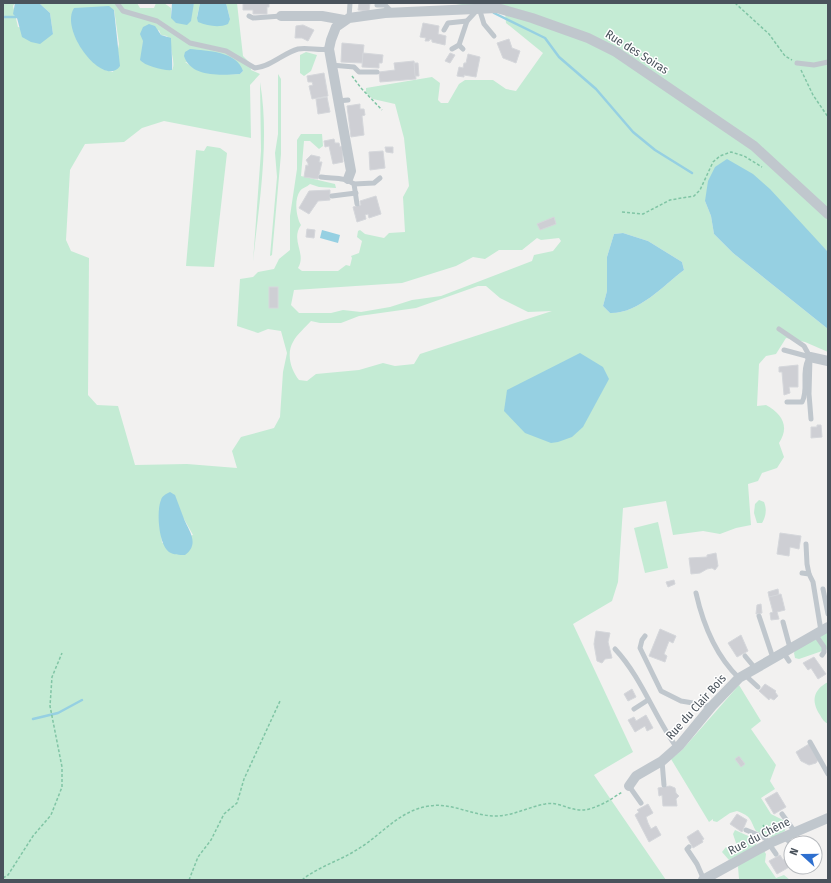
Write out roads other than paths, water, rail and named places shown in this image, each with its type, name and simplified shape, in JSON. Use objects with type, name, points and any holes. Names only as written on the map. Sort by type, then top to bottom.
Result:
[{"type":"street","name":"Rue des Soiras","points":[[281,16],[300,19],[332,17],[346,19],[392,13],[497,8],[532,18],[588,38],[616,52],[754,146],[828,214]]},
{"type":"street","points":[[346,19],[336,27],[333,32],[329,49],[351,171],[351,182]]},
{"type":"street","points":[[810,357],[828,361]]},
{"type":"street","name":"Rue du Clair Bois","points":[[629,786],[636,776],[662,761],[677,748],[712,706],[742,677],[755,668],[821,631]]},
{"type":"street","name":"Rue du Chêne","points":[[800,835],[828,818]]},
{"type":"street","name":"Rue du Chêne","points":[[704,880],[770,843],[783,842]]},
{"type":"lane","points":[[117,3],[123,11],[157,21],[190,43],[226,51],[255,68],[299,49],[329,49]]},
{"type":"lane","points":[[346,19],[350,3]]},
{"type":"lane","points":[[377,5],[385,5],[392,13]]},
{"type":"lane","points":[[452,49],[461,47],[467,21],[479,8],[484,24],[494,36]]},
{"type":"lane","points":[[249,16],[253,18],[281,16]]},
{"type":"lane","points":[[444,30],[448,23],[467,21]]},
{"type":"lane","points":[[797,63],[814,65],[828,62]]},
{"type":"lane","points":[[331,65],[354,67],[359,72],[377,72]]},
{"type":"lane","points":[[338,101],[348,100]]},
{"type":"lane","points":[[321,176],[333,180],[351,182],[374,182],[380,178]]},
{"type":"lane","points":[[351,182],[356,194],[357,204]]},
{"type":"lane","points":[[332,196],[356,194]]},
{"type":"lane","points":[[779,329],[804,346],[810,357],[809,394],[811,419]]},
{"type":"lane","points":[[784,350],[810,357]]},
{"type":"lane","points":[[787,402],[802,402],[805,397],[805,365],[810,357]]},
{"type":"lane","points":[[806,544],[809,574],[813,582],[824,647],[824,652],[822,655]]},
{"type":"lane","points":[[802,573],[809,574]]},
{"type":"lane","points":[[823,589],[828,614]]},
{"type":"lane","points":[[696,592],[701,615],[708,632],[724,660],[742,677],[758,687]]},
{"type":"lane","points":[[759,616],[773,658]]},
{"type":"lane","points":[[783,622],[786,650],[789,661]]},
{"type":"lane","points":[[645,636],[642,640],[640,648],[661,691],[681,701],[712,706]]},
{"type":"lane","points":[[615,649],[627,662],[677,748]]},
{"type":"lane","points":[[745,656],[755,668]]},
{"type":"lane","points":[[634,709],[648,700]]},
{"type":"lane","points":[[810,742],[828,774]]},
{"type":"lane","points":[[662,761],[664,785]]},
{"type":"lane","points":[[629,786],[641,803]]},
{"type":"lane","points":[[782,814],[797,835]]},
{"type":"lane","points":[[746,830],[765,838],[770,843],[776,854]]},
{"type":"lane","points":[[689,847],[687,849],[688,852],[697,864],[704,880]]},
{"type":"water","points":[[15,3],[39,3],[50,13],[53,34],[40,44],[31,42],[22,37],[17,18],[13,14]]},
{"type":"water","points":[[172,3],[194,3],[191,21],[187,25],[176,23],[171,18]]},
{"type":"water","points":[[200,3],[226,3],[230,19],[228,24],[213,26],[198,22],[197,18]]},
{"type":"water","points":[[109,6],[114,10],[120,66],[113,71],[104,70],[94,64],[85,54],[78,43],[73,30],[71,18],[74,8]]},
{"type":"water","points":[[149,24],[155,26],[161,35],[171,38],[172,70],[155,68],[140,60],[143,41],[140,34],[143,27]]},
{"type":"water","points":[[190,49],[221,53],[235,59],[240,64],[243,71],[240,74],[225,75],[200,72],[188,63],[184,56],[185,52]]},
{"type":"water","points":[[727,159],[753,174],[770,189],[828,252],[828,329],[733,253],[714,234],[711,216],[705,201],[708,181],[715,167]]},
{"type":"water","points":[[322,230],[340,235],[338,243],[320,238]]},
{"type":"water","points":[[623,233],[648,241],[682,262],[684,270],[650,298],[640,304],[620,312],[610,313],[603,306],[607,291],[607,257],[614,234]]},
{"type":"water","points":[[580,353],[603,367],[609,379],[583,427],[572,437],[551,443],[525,433],[504,411],[507,390]]},
{"type":"water","points":[[170,492],[175,495],[192,537],[192,546],[185,555],[169,552],[163,543],[159,528],[159,505],[162,497]]},
{"type":"waterway","points":[[494,13],[545,38],[559,57],[596,89],[633,132],[655,150],[692,173]]},
{"type":"waterway","points":[[3,17],[18,17]]},
{"type":"waterway","points":[[33,719],[58,713],[82,700]]}]
